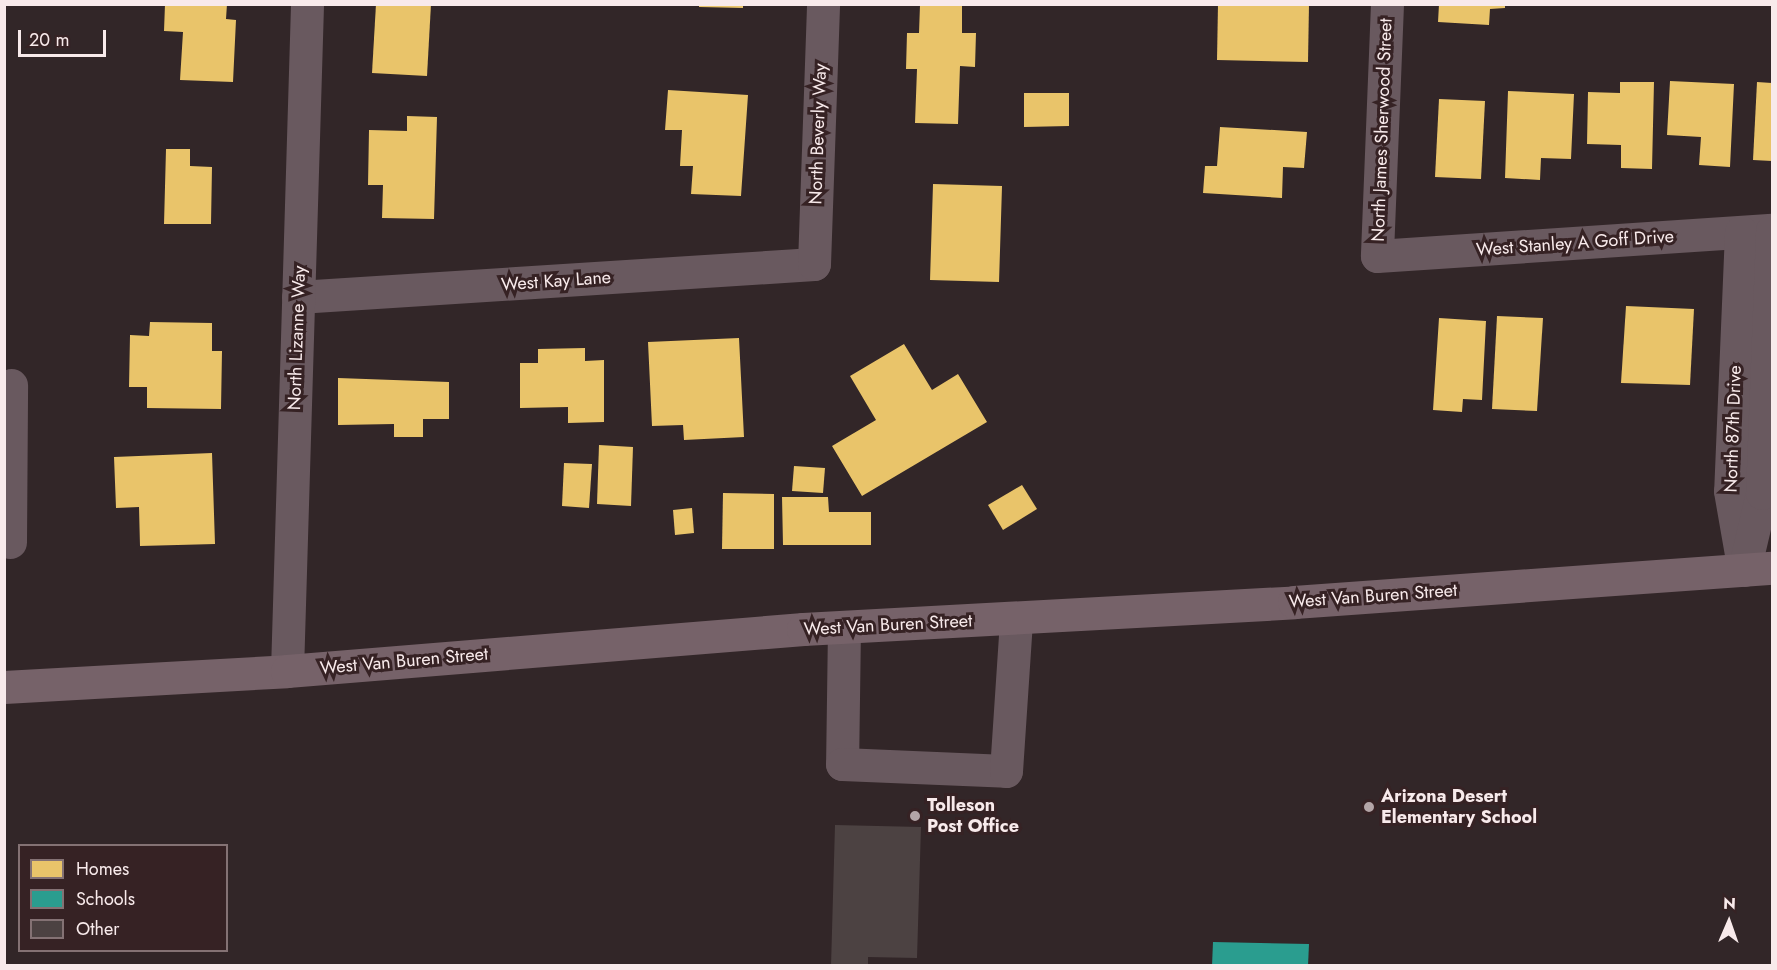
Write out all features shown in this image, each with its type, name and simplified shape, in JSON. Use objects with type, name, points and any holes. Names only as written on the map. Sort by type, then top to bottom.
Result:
[{"type":"main road","name":"West Van Buren Street","points":[[4,687],[287,671],[844,627],[1016,618],[1758,569]]},
{"type":"street","name":"North Lizanne Way","points":[[287,671],[307,4]]},
{"type":"street","name":"North Beverly Way","points":[[814,264],[823,4]]},
{"type":"street","name":"North James Sherwood Street","points":[[1377,256],[1387,4]]},
{"type":"street","name":"West Stanley A Goff Drive","points":[[1377,256],[1762,231]]},
{"type":"street","name":"North 87th Drive","points":[[1758,569],[1762,493],[1762,231]]},
{"type":"street","name":"West Kay Lane","points":[[298,297],[814,264]]},
{"type":"street","points":[[10,542],[11,385]]},
{"type":"street","points":[[844,627],[842,764],[1006,771],[1016,618]]},
{"type":"building: Homes","points":[[165,4],[227,4],[226,19],[236,20],[233,82],[180,80],[183,32],[164,31]]},
{"type":"building: Homes","points":[[376,4],[431,4],[427,76],[372,73]]},
{"type":"building: Homes","points":[[699,4],[743,4],[743,8],[699,7]]},
{"type":"building: Homes","points":[[1218,4],[1309,4],[1308,62],[1217,60]]},
{"type":"building: Homes","points":[[1439,4],[1505,4],[1505,8],[1490,9],[1489,25],[1438,22]]},
{"type":"building: Homes","points":[[920,5],[962,5],[962,33],[976,33],[975,67],[960,66],[958,124],[915,123],[917,69],[906,69],[907,33],[919,33]]},
{"type":"building: Homes","points":[[1670,81],[1734,84],[1730,167],[1699,165],[1701,137],[1667,135]]},
{"type":"building: Homes","points":[[1620,82],[1654,82],[1652,169],[1621,168],[1621,145],[1587,144],[1588,92],[1620,93]]},
{"type":"building: Homes","points":[[1757,82],[1772,83],[1772,161],[1753,160]]},
{"type":"building: Homes","points":[[668,90],[748,95],[741,196],[691,194],[693,166],[680,166],[682,130],[665,130]]},
{"type":"building: Homes","points":[[1508,91],[1574,94],[1571,159],[1541,158],[1540,180],[1505,178]]},
{"type":"building: Homes","points":[[1024,93],[1069,93],[1069,126],[1024,127]]},
{"type":"building: Homes","points":[[1439,99],[1485,101],[1481,179],[1435,177]]},
{"type":"building: Homes","points":[[407,116],[437,117],[434,219],[382,218],[383,185],[368,185],[369,130],[407,131]]},
{"type":"building: Homes","points":[[1220,127],[1307,132],[1304,168],[1283,167],[1282,198],[1203,193],[1205,166],[1217,166]]},
{"type":"building: Homes","points":[[166,149],[190,149],[190,166],[212,167],[211,224],[164,224]]},
{"type":"building: Homes","points":[[933,184],[1002,186],[999,282],[930,280]]},
{"type":"building: Homes","points":[[1626,306],[1694,309],[1690,385],[1621,383]]},
{"type":"building: Homes","points":[[1497,316],[1543,318],[1537,411],[1492,409]]},
{"type":"building: Homes","points":[[1439,318],[1486,321],[1482,400],[1463,399],[1462,412],[1433,410]]},
{"type":"building: Homes","points":[[150,322],[212,323],[212,351],[222,351],[221,409],[147,408],[147,387],[129,387],[130,335],[149,336]]},
{"type":"building: Homes","points":[[739,338],[744,437],[684,440],[683,425],[652,426],[648,342]]},
{"type":"building: Homes","points":[[904,344],[932,390],[958,374],[987,422],[862,496],[832,446],[876,420],[850,376]]},
{"type":"building: Homes","points":[[585,348],[585,361],[604,360],[604,422],[568,423],[568,407],[520,408],[520,363],[538,363],[538,349]]},
{"type":"building: Homes","points":[[338,378],[449,382],[449,419],[423,419],[423,437],[394,437],[394,424],[338,425]]},
{"type":"building: Homes","points":[[599,445],[633,447],[631,506],[597,504]]},
{"type":"building: Homes","points":[[212,453],[215,544],[140,546],[139,507],[116,508],[114,457]]},
{"type":"building: Homes","points":[[564,463],[592,464],[589,508],[562,506]]},
{"type":"building: Homes","points":[[794,466],[825,468],[823,493],[792,491]]},
{"type":"building: Homes","points":[[1022,485],[1037,509],[1003,530],[988,505]]},
{"type":"building: Homes","points":[[723,493],[774,494],[774,549],[722,549]]},
{"type":"building: Homes","points":[[782,497],[828,497],[829,512],[871,512],[871,545],[783,545]]},
{"type":"building: Homes","points":[[692,508],[694,533],[675,535],[673,510]]},
{"type":"building: Schools","points":[[1213,942],[1309,944],[1308,966],[1212,966]]},
{"type":"building: Other","points":[[835,825],[921,827],[917,958],[868,957],[868,966],[831,966]]},
{"type":"place","name":"Arizona Desert Elementary School","points":[[1369,807]]},
{"type":"place","name":"Tolleson Post Office","points":[[915,816]]}]
